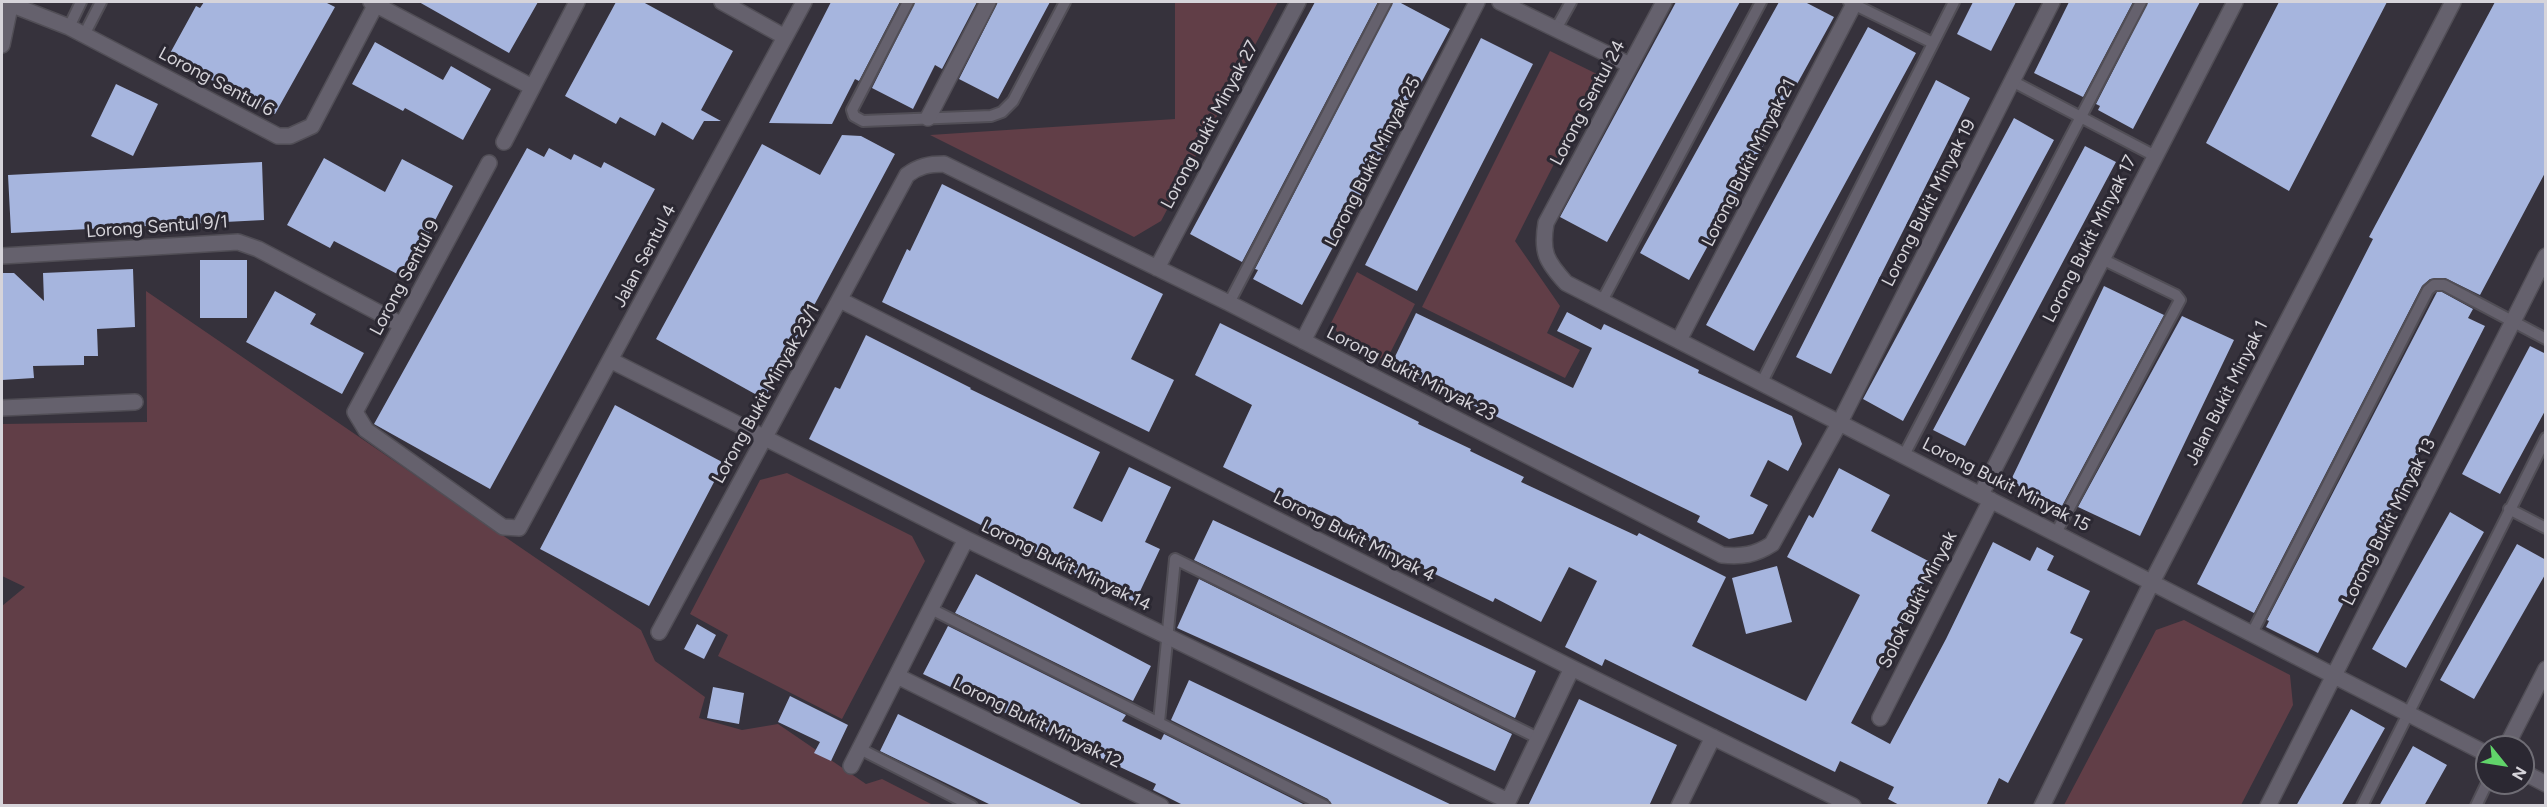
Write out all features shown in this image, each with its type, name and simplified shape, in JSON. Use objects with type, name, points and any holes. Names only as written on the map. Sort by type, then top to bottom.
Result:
[{"type":"street","points":[[504,142],[577,2]]},
{"type":"street","points":[[722,2],[785,37]]},
{"type":"street","name":"Jalan Sentul 4","points":[[519,528],[804,2]]},
{"type":"street","points":[[928,118],[988,2]]},
{"type":"street","name":"Lorong Bukit Minyak 27","points":[[1157,268],[1298,2]]},
{"type":"street","name":"Lorong Bukit Minyak 25","points":[[1303,340],[1477,2]]},
{"type":"street","points":[[1500,2],[1630,65]]},
{"type":"street","name":"Lorong Sentul 24","points":[[1546,223],[1664,2]]},
{"type":"street","name":"Lorong Bukit Minyak 19","points":[[1840,422],[2052,2]]},
{"type":"street","name":"Lorong Bukit Minyak 17","points":[[1986,497],[2102,259],[2235,2]]},
{"type":"street","name":"Jalan Bukit Minyak 1","points":[[2042,806],[2152,582],[2452,2]]},
{"type":"street","name":"Lorong Sentul 6","points":[[11,3],[69,27],[278,136],[290,136],[312,126],[373,3]]},
{"type":"street","points":[[2,45],[11,3]]},
{"type":"street","points":[[373,3],[532,87]]},
{"type":"street","name":"Lorong Bukit Minyak 21","points":[[1679,340],[1851,3]]},
{"type":"street","name":"Lorong Sentul 9","points":[[489,163],[355,412],[366,430],[464,500],[503,527],[519,528]]},
{"type":"street","name":"Lorong Bukit Minyak 23","points":[[907,175],[929,164],[944,164],[1303,340],[1722,555],[1741,557],[1758,553],[1772,544],[1840,422]]},
{"type":"street","name":"Lorong Bukit Minyak 23/1","points":[[659,632],[907,175]]},
{"type":"street","name":"Lorong Bukit Minyak 15","points":[[1546,223],[1542,243],[1551,267],[1566,283],[2475,748]]},
{"type":"street","name":"Lorong Sentul 9/1","points":[[2,256],[238,242],[258,249],[402,325]]},
{"type":"street","name":"Lorong Bukit Minyak 13","points":[[2268,806],[2546,256]]},
{"type":"street","name":"Lorong Bukit Minyak 4","points":[[840,300],[1572,668],[1851,805]]},
{"type":"street","name":"Lorong Bukit Minyak 14","points":[[610,360],[966,539],[1507,803]]},
{"type":"street","points":[[2,408],[135,402]]},
{"type":"street","name":"Solok Bukit Minyak","points":[[1880,718],[1986,497]]},
{"type":"street","points":[[851,766],[966,539]]},
{"type":"street","points":[[1507,803],[1572,668]]},
{"type":"street","points":[[2512,735],[2546,669]]},
{"type":"street","name":"Lorong Bukit Minyak 12","points":[[897,676],[1161,806]]},
{"type":"street","points":[[1679,806],[1713,737]]},
{"type":"lane","points":[[69,27],[81,2]]},
{"type":"lane","points":[[84,35],[101,2]]},
{"type":"lane","points":[[908,2],[852,110],[854,116],[863,121],[991,116],[1002,112],[1013,101],[1065,2]]},
{"type":"lane","points":[[1229,303],[1386,2]]},
{"type":"lane","points":[[1556,29],[1571,2]]},
{"type":"lane","points":[[1602,301],[1761,2]]},
{"type":"lane","points":[[1762,382],[1954,2]]},
{"type":"lane","points":[[1904,455],[2141,2]]},
{"type":"lane","points":[[1851,3],[1933,43]]},
{"type":"lane","points":[[2012,81],[2155,156]]},
{"type":"lane","points":[[2056,533],[2180,300],[2102,259]]},
{"type":"lane","points":[[2252,633],[2428,290],[2434,285],[2444,285],[2546,339]]},
{"type":"lane","points":[[2362,806],[2546,438]]},
{"type":"lane","points":[[2509,509],[2546,528]]},
{"type":"lane","points":[[1159,722],[1175,559],[1538,738]]},
{"type":"lane","points":[[931,609],[1325,806]]},
{"type":"lane","points":[[860,748],[972,806]]},
{"type":"shaded area","points":[[1175,2],[1278,2],[1161,221],[1134,237],[930,135],[1175,119]]},
{"type":"shaded area","points":[[1550,51],[1599,75],[1515,241],[1560,306],[1547,333],[1580,350],[1565,378],[1422,307]]},
{"type":"shaded area","points":[[1357,272],[1415,304],[1386,361],[1342,339],[1331,323]]},
{"type":"shaded area","points":[[146,291],[641,630],[655,661],[705,697],[699,718],[742,730],[778,724],[866,784],[882,779],[933,805],[2,805],[2,606],[25,587],[2,576],[2,424],[147,422]]},
{"type":"shaded area","points":[[787,473],[912,536],[925,561],[842,719],[718,656],[728,635],[690,614],[760,480]]},
{"type":"shaded area","points":[[2184,620],[2290,675],[2293,705],[2241,805],[2064,805],[2156,630]]},
{"type":"building","points":[[204,2],[325,2],[335,7],[275,114],[168,57],[196,6],[200,8]]},
{"type":"building","points":[[419,2],[538,2],[509,53]]},
{"type":"building","points":[[616,2],[643,2],[733,51],[701,110],[721,121],[704,121],[693,140],[662,122],[655,136],[620,117],[616,124],[565,96]]},
{"type":"building","points":[[831,2],[900,2],[859,81],[855,79],[832,124],[769,123]]},
{"type":"building","points":[[915,2],[977,2],[942,69],[935,65],[913,109],[872,88]]},
{"type":"building","points":[[998,2],[1050,2],[998,99],[959,79]]},
{"type":"building","points":[[1315,2],[1378,2],[1242,262],[1190,234]]},
{"type":"building","points":[[1393,2],[1399,2],[1450,29],[1302,305],[1253,279],[1258,270],[1255,269]]},
{"type":"building","points":[[1676,2],[1740,2],[1607,242],[1560,217]]},
{"type":"building","points":[[1779,2],[1805,2],[1834,17],[1689,280],[1640,253]]},
{"type":"building","points":[[1973,2],[2016,2],[1991,51],[1957,34]]},
{"type":"building","points":[[2069,2],[2133,2],[2083,97],[2034,73]]},
{"type":"building","points":[[2148,2],[2200,2],[2133,129],[2098,110],[2100,106],[2096,104]]},
{"type":"building","points":[[2279,2],[2387,2],[2289,191],[2206,143]]},
{"type":"building","points":[[2495,2],[2546,2],[2546,171],[2480,295],[2445,278],[2430,279],[2422,286],[2254,613],[2197,584],[2373,239],[2369,237]]},
{"type":"building","points":[[1868,27],[1916,53],[1754,351],[1706,325]]},
{"type":"building","points":[[1481,38],[1533,64],[1417,291],[1365,265]]},
{"type":"building","points":[[375,42],[443,80],[451,66],[491,89],[463,140],[405,108],[403,111],[352,84]]},
{"type":"building","points":[[1936,80],[1970,98],[1831,374],[1796,357]]},
{"type":"building","points":[[116,84],[158,104],[133,156],[91,136]]},
{"type":"building","points":[[2014,118],[2054,140],[1903,421],[1863,399]]},
{"type":"building","points":[[842,135],[861,136],[895,154],[764,399],[656,339],[762,144],[820,175]]},
{"type":"building","points":[[2085,146],[2116,162],[1965,446],[1933,430]]},
{"type":"building","points":[[527,148],[544,157],[549,148],[571,160],[574,154],[601,168],[604,162],[655,189],[490,489],[374,424]]},
{"type":"building","points":[[324,158],[385,192],[402,159],[453,186],[405,278],[334,241],[330,248],[287,225]]},
{"type":"building","points":[[262,162],[264,220],[11,233],[8,175]]},
{"type":"building","points":[[942,184],[1163,294],[1131,359],[1174,380],[1149,432],[882,302],[907,249],[910,251]]},
{"type":"building","points":[[200,260],[247,260],[247,318],[200,318]]},
{"type":"building","points":[[133,269],[135,327],[97,329],[98,356],[84,356],[84,365],[33,366],[34,378],[2,380],[2,273],[14,273],[44,301],[43,273]]},
{"type":"building","points":[[2104,286],[2164,315],[2062,506],[2010,482]]},
{"type":"building","points":[[275,291],[316,314],[310,324],[364,353],[342,394],[246,342]]},
{"type":"building","points":[[2437,292],[2442,292],[2473,309],[2468,318],[2485,326],[2318,653],[2266,627],[2269,621],[2267,620]]},
{"type":"building","points":[[1567,312],[1601,330],[1604,324],[1699,370],[1698,373],[1792,416],[1802,444],[1788,471],[1768,460],[1750,496],[1768,505],[1753,534],[1729,539],[1697,522],[1700,516],[1391,365],[1416,313],[1573,388],[1592,348],[1557,331]]},
{"type":"building","points":[[2182,316],[2234,340],[2140,536],[2078,507]]},
{"type":"building","points":[[1220,323],[1524,477],[1521,482],[1637,536],[1639,533],[1726,577],[1692,646],[1806,701],[1860,595],[1787,557],[1809,515],[1813,518],[1839,468],[1890,495],[1871,531],[1934,564],[1851,723],[1890,744],[1946,639],[1993,542],[2030,561],[2037,547],[2054,556],[2047,570],[2090,591],[2070,633],[2083,639],[2008,783],[1999,778],[1986,806],[1901,806],[1888,799],[1894,787],[1840,761],[1835,772],[1605,659],[1602,666],[1565,647],[1597,581],[1569,567],[1541,622],[1495,598],[1493,602],[1410,562],[1364,538],[1367,533],[1312,507],[1310,511],[1223,467],[1252,405],[1195,375]]},
{"type":"building","points":[[866,335],[1100,452],[1073,508],[1102,522],[1129,467],[1171,487],[1145,542],[1160,549],[1135,602],[1038,556],[1039,554],[809,439],[835,387],[840,389]]},
{"type":"building","points":[[2530,346],[2546,354],[2546,409],[2500,494],[2462,474]]},
{"type":"building","points":[[615,405],[724,463],[649,606],[540,549]]},
{"type":"building","points":[[2450,512],[2484,532],[2406,668],[2372,649]]},
{"type":"building","points":[[1213,520],[1536,671],[1515,718],[1194,560]]},
{"type":"building","points":[[2517,544],[2546,560],[2546,573],[2474,699],[2440,680]]},
{"type":"building","points":[[1777,566],[1792,622],[1746,634],[1732,578]]},
{"type":"building","points":[[976,574],[1151,666],[1133,701],[955,613]]},
{"type":"building","points":[[1199,579],[1512,734],[1495,771],[1177,628]]},
{"type":"building","points":[[697,624],[716,635],[704,659],[684,649]]},
{"type":"building","points":[[948,626],[1126,715],[1122,721],[1161,740],[1164,734],[1307,806],[1185,806],[1153,790],[1156,784],[923,674]]},
{"type":"building","points":[[1189,680],[1454,806],[1332,806],[1328,799],[1171,720]]},
{"type":"building","points":[[713,687],[744,693],[739,724],[707,718]]},
{"type":"building","points":[[790,696],[848,725],[831,761],[814,753],[820,742],[778,722]]},
{"type":"building","points":[[1579,699],[1677,745],[1649,806],[1528,806]]},
{"type":"building","points":[[2351,709],[2385,728],[2341,806],[2296,806]]},
{"type":"building","points":[[898,714],[1085,806],[993,806],[880,751]]},
{"type":"building","points":[[2413,746],[2447,765],[2424,806],[2379,806]]}]
